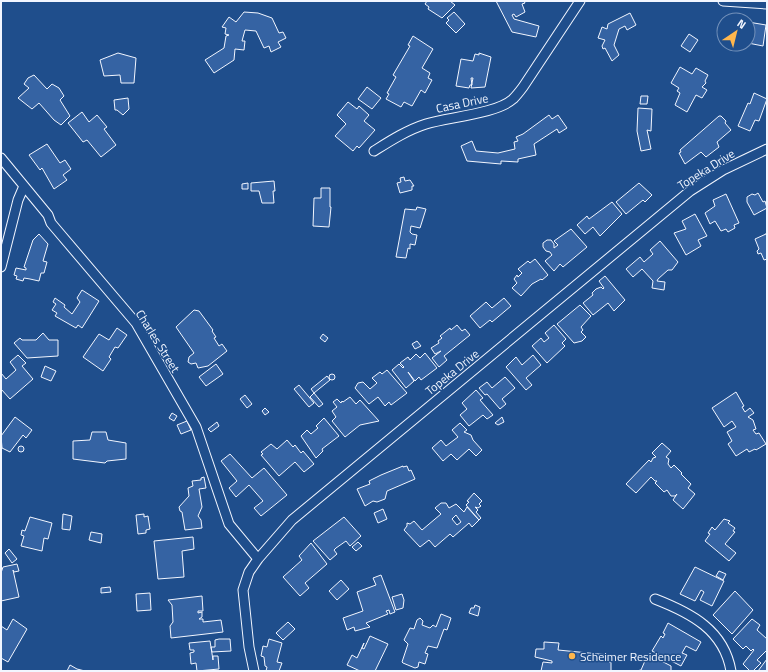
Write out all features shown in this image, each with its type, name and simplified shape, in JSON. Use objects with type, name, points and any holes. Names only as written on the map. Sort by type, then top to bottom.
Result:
[{"type":"street","name":"Casa Drive","points":[[374,151],[397,137],[424,124],[493,110],[512,99],[523,87],[580,1]]},
{"type":"street","points":[[723,1],[767,4]]},
{"type":"street","name":"Topeka Drive","points":[[254,671],[249,647],[243,590],[249,572],[258,558],[292,520],[690,191],[723,170],[767,149]]},
{"type":"street","name":"Charles Street","points":[[1,158],[48,215],[51,223],[136,323],[196,427],[229,524],[258,558]]},
{"type":"street","points":[[1,267],[18,200],[24,186]]},
{"type":"street","points":[[655,599],[710,628],[723,647],[732,671]]},
{"type":"building","points":[[427,1],[450,1],[455,5],[442,18],[428,9],[429,7],[425,4]]},
{"type":"building","points":[[496,1],[524,1],[525,3],[522,4],[525,12],[516,17],[514,14],[512,15],[514,19],[539,26],[536,37],[512,32]]},
{"type":"building","points":[[244,12],[258,13],[272,18],[279,33],[283,32],[286,38],[278,42],[281,47],[271,52],[269,46],[264,48],[256,31],[245,30],[242,41],[245,41],[244,50],[235,49],[234,60],[214,73],[205,60],[224,48],[226,36],[229,35],[225,34],[226,28],[222,27],[229,17],[236,22]]},
{"type":"building","points":[[454,12],[465,24],[456,33],[446,23],[449,20],[447,18]]},
{"type":"building","points":[[630,13],[636,25],[627,30],[625,26],[619,29],[614,45],[619,55],[612,61],[605,48],[603,49],[602,46],[605,40],[598,38],[602,27],[607,29],[608,24]]},
{"type":"building","points":[[756,23],[766,25],[763,46],[756,45]]},
{"type":"building","points":[[689,34],[698,40],[690,52],[681,46]]},
{"type":"building","points":[[413,36],[433,49],[422,68],[430,73],[428,78],[432,80],[425,93],[421,90],[412,106],[404,102],[401,107],[386,99],[389,94],[387,93],[396,77],[393,75],[410,46],[408,45]]},
{"type":"building","points":[[118,53],[136,58],[134,83],[121,83],[120,75],[104,76],[100,60]]},
{"type":"building","points":[[479,53],[491,57],[485,87],[471,88],[472,85],[470,85],[469,88],[456,86],[461,59],[473,61],[475,54],[479,55]]},
{"type":"building","points":[[680,67],[692,74],[696,68],[708,75],[705,81],[706,83],[702,87],[707,90],[702,98],[696,95],[687,112],[675,105],[680,93],[677,91],[679,88],[671,83]]},
{"type":"building","points":[[34,75],[47,89],[52,84],[59,88],[64,96],[60,100],[70,116],[61,125],[54,120],[39,103],[32,109],[18,98],[29,88],[24,84],[28,78]]},
{"type":"building","points":[[367,87],[381,98],[372,109],[358,99]]},
{"type":"building","points":[[754,93],[767,99],[759,121],[755,120],[750,131],[738,126]]},
{"type":"building","points":[[641,96],[648,96],[647,104],[640,104]]},
{"type":"building","points":[[128,98],[129,109],[123,115],[115,110],[114,100]]},
{"type":"building","points":[[348,102],[357,109],[359,106],[369,115],[364,121],[375,130],[359,148],[357,146],[353,151],[335,136],[346,124],[337,115]]},
{"type":"building","points":[[638,108],[652,109],[651,131],[647,130],[651,149],[641,151],[637,131]]},
{"type":"building","points":[[82,112],[89,122],[97,115],[107,127],[104,129],[116,145],[101,157],[87,140],[83,142],[68,123]]},
{"type":"building","points":[[549,115],[552,119],[558,115],[567,128],[559,133],[557,129],[534,144],[536,155],[518,159],[518,162],[501,161],[501,164],[467,161],[461,146],[472,141],[476,151],[498,153],[515,149],[514,142],[518,141],[516,137],[523,134]]},
{"type":"building","points":[[719,116],[726,121],[725,123],[731,130],[717,142],[719,147],[706,157],[701,152],[685,164],[679,153],[681,152],[680,150]]},
{"type":"building","points":[[47,144],[60,163],[65,160],[71,169],[63,175],[67,180],[54,189],[42,168],[40,170],[29,155]]},
{"type":"building","points":[[404,177],[405,181],[410,180],[414,186],[412,186],[412,190],[400,193],[397,183],[401,182],[400,178]]},
{"type":"building","points":[[274,181],[274,203],[262,203],[259,191],[251,191],[251,183]]},
{"type":"building","points":[[248,183],[248,189],[242,189],[242,184]]},
{"type":"building","points":[[639,183],[652,195],[645,202],[643,200],[626,214],[616,202]]},
{"type":"building","points":[[321,188],[330,188],[331,207],[329,227],[313,226],[314,198],[321,198]]},
{"type":"building","points":[[758,193],[763,202],[765,201],[767,208],[754,215],[747,202],[747,197]]},
{"type":"building","points":[[726,194],[739,223],[734,225],[735,228],[728,232],[726,229],[721,231],[715,221],[710,224],[705,213],[715,206],[713,200]]},
{"type":"building","points":[[612,202],[622,214],[600,236],[593,227],[585,234],[577,225],[587,216],[589,219]]},
{"type":"building","points":[[417,207],[426,209],[420,228],[411,226],[410,232],[417,235],[415,245],[410,244],[410,249],[408,248],[406,258],[396,257],[405,209],[416,210]]},
{"type":"building","points":[[695,214],[707,236],[698,240],[701,246],[686,255],[674,233],[686,229],[682,221]]},
{"type":"building","points":[[571,229],[587,247],[563,267],[560,264],[554,271],[545,261],[552,255],[543,247],[543,243],[547,240],[551,240],[554,244],[554,248],[558,245],[554,241]]},
{"type":"building","points":[[767,231],[767,259],[764,260],[761,253],[758,254],[757,251],[759,249],[755,239],[766,234]]},
{"type":"building","points":[[39,234],[48,244],[43,261],[47,262],[44,273],[41,273],[39,281],[24,278],[23,281],[16,279],[17,276],[14,275],[16,268],[26,270],[24,267],[33,240]]},
{"type":"building","points":[[660,241],[678,262],[672,270],[668,270],[657,281],[665,282],[664,290],[652,288],[653,281],[642,269],[633,277],[626,269],[640,257],[644,262],[653,254],[650,250]]},
{"type":"building","points":[[535,259],[548,275],[542,280],[541,279],[532,284],[521,296],[512,288],[517,283],[514,279],[517,275],[518,277],[522,273],[518,269],[528,261],[530,263]]},
{"type":"building","points":[[605,276],[625,300],[614,311],[608,303],[593,315],[583,303],[593,295],[592,293],[596,289],[601,287],[603,289],[604,288],[599,281]]},
{"type":"building","points":[[82,290],[99,301],[82,328],[78,325],[76,328],[55,316],[57,313],[52,310],[56,304],[53,302],[55,298],[65,305],[64,307],[72,314],[80,302],[77,298]]},
{"type":"building","points":[[504,298],[511,306],[492,322],[490,320],[480,328],[470,316],[486,302],[492,308]]},
{"type":"building","points":[[580,305],[591,316],[581,327],[583,330],[581,332],[586,337],[582,341],[574,343],[557,324]]},
{"type":"building","points":[[194,310],[199,311],[213,330],[212,331],[216,337],[214,338],[219,346],[222,344],[227,351],[208,366],[198,368],[196,363],[191,364],[188,362],[189,357],[194,353],[176,327]]},
{"type":"building","points":[[457,325],[462,331],[465,329],[470,335],[444,356],[447,360],[439,367],[432,358],[441,351],[435,354],[431,348],[439,343],[438,341],[442,338],[440,336],[450,328],[451,330]]},
{"type":"building","points":[[554,325],[566,339],[562,343],[565,346],[547,363],[532,346],[541,338],[544,342],[549,338],[545,333]]},
{"type":"building","points":[[117,328],[127,335],[118,348],[115,347],[109,357],[111,359],[103,371],[83,357],[99,334],[109,340]]},
{"type":"building","points":[[43,333],[49,340],[58,340],[58,356],[27,358],[14,343],[20,338],[22,340],[36,340]]},
{"type":"building","points":[[323,334],[328,338],[325,342],[320,338]]},
{"type":"building","points":[[417,341],[421,346],[415,349],[412,344]]},
{"type":"building","points":[[425,353],[437,368],[421,380],[419,377],[415,381],[408,372],[414,381],[406,388],[392,370],[399,364],[403,368],[404,367],[400,363],[408,357],[410,360],[416,354],[420,358]]},
{"type":"building","points":[[18,355],[26,363],[22,366],[33,379],[10,399],[1,389],[1,373],[6,379],[16,370],[10,362]]},
{"type":"building","points":[[533,355],[541,365],[526,378],[532,385],[526,390],[506,367],[516,357],[522,365]]},
{"type":"building","points":[[216,364],[223,374],[206,386],[199,377]]},
{"type":"building","points":[[45,366],[56,371],[51,381],[41,377]]},
{"type":"building","points":[[387,370],[407,393],[391,405],[389,402],[385,406],[378,397],[369,404],[355,388],[358,383],[363,382],[370,389],[377,383],[372,378],[380,372],[382,374]]},
{"type":"building","points":[[332,374],[335,377],[332,380],[329,377]]},
{"type":"building","points":[[327,376],[330,380],[314,393],[311,389]]},
{"type":"building","points":[[505,377],[515,388],[502,399],[506,404],[500,409],[487,394],[485,395],[479,388],[487,382],[492,388]]},
{"type":"building","points":[[299,385],[314,403],[309,407],[294,389]]},
{"type":"building","points":[[476,390],[483,398],[480,400],[493,415],[487,419],[483,415],[469,426],[460,415],[467,409],[462,403]]},
{"type":"building","points":[[736,392],[744,406],[742,407],[745,412],[750,408],[754,413],[748,417],[753,420],[756,429],[753,430],[756,434],[759,433],[766,444],[749,452],[747,449],[736,456],[728,444],[732,441],[727,432],[736,427],[732,421],[724,427],[712,408]]},
{"type":"building","points":[[314,393],[323,404],[319,407],[310,397]]},
{"type":"building","points":[[245,395],[252,404],[247,408],[240,399]]},
{"type":"building","points":[[350,397],[356,404],[360,400],[379,421],[360,425],[345,437],[332,421],[336,417],[332,411],[337,407],[333,402],[337,399],[341,403]]},
{"type":"building","points":[[265,408],[269,412],[265,415],[262,411]]},
{"type":"building","points":[[172,413],[177,416],[174,421],[169,418]]},
{"type":"building","points":[[15,417],[32,430],[26,438],[23,435],[10,452],[2,448],[1,436]]},
{"type":"building","points":[[502,417],[504,422],[498,425],[495,423]]},
{"type":"building","points":[[324,418],[339,436],[322,449],[323,451],[316,458],[301,436],[307,430],[311,434],[318,428],[316,426]]},
{"type":"building","points":[[187,421],[191,430],[181,434],[177,425]]},
{"type":"building","points":[[217,422],[219,426],[211,432],[208,429]]},
{"type":"building","points":[[460,423],[467,430],[464,432],[471,435],[473,440],[482,450],[476,456],[469,449],[457,460],[451,454],[443,461],[432,448],[441,440],[446,446],[458,437],[452,430]]},
{"type":"building","points":[[92,432],[106,432],[108,440],[126,443],[126,459],[107,461],[105,463],[73,459],[73,441],[90,440]]},
{"type":"building","points":[[287,440],[293,447],[295,445],[301,453],[303,451],[314,464],[304,472],[295,462],[279,476],[261,455],[263,454],[261,452],[271,444],[277,449]]},
{"type":"building","points":[[662,443],[671,451],[666,457],[669,459],[668,464],[671,468],[674,465],[682,473],[681,474],[691,484],[688,488],[695,494],[683,509],[673,500],[677,494],[675,496],[671,496],[667,490],[664,492],[655,483],[657,481],[651,477],[636,493],[626,484],[649,460],[651,462],[653,458],[656,457],[652,453]]},
{"type":"building","points":[[21,446],[24,449],[21,452],[18,449]]},
{"type":"building","points":[[230,454],[252,478],[264,468],[287,495],[261,516],[254,508],[263,501],[249,485],[236,497],[229,488],[237,481],[221,461]]},
{"type":"building","points":[[403,466],[407,466],[409,471],[411,470],[415,479],[387,491],[385,499],[377,502],[373,501],[365,506],[357,489],[370,484],[369,481],[381,475]]},
{"type":"building","points":[[204,477],[206,488],[199,489],[202,507],[198,516],[201,520],[202,528],[185,530],[182,512],[180,511],[179,507],[189,496],[188,488],[193,486],[192,481],[201,480],[201,478]]},
{"type":"building","points":[[474,493],[482,501],[479,504],[481,506],[478,508],[475,507],[478,510],[476,512],[481,518],[479,520],[466,505],[469,502],[467,501]]},
{"type":"building","points":[[441,503],[446,503],[449,508],[456,504],[464,512],[467,507],[479,520],[472,527],[469,523],[453,537],[450,534],[435,547],[429,540],[420,547],[404,530],[407,523],[410,524],[414,521],[422,530],[441,514],[435,508]],"holes":[[[456,515],[461,522],[457,525],[452,519]]]},
{"type":"building","points":[[383,509],[387,519],[378,523],[374,513]]},
{"type":"building","points":[[63,514],[72,516],[70,530],[62,529]]},
{"type":"building","points":[[144,514],[144,517],[148,516],[150,529],[146,530],[146,533],[138,534],[136,515]]},
{"type":"building","points":[[30,517],[52,523],[48,539],[44,538],[42,551],[21,546],[24,536],[21,535],[22,530],[25,531]]},
{"type":"building","points":[[344,517],[361,536],[350,546],[346,541],[336,548],[334,550],[337,554],[330,560],[313,541]]},
{"type":"building","points":[[724,519],[730,521],[728,523],[735,528],[733,531],[735,532],[725,544],[736,553],[729,561],[705,541],[710,534],[708,533],[712,527],[715,530]]},
{"type":"building","points":[[91,532],[102,534],[101,543],[89,540]]},
{"type":"building","points":[[193,537],[194,549],[182,551],[184,577],[158,579],[154,541]]},
{"type":"building","points":[[358,542],[362,546],[356,551],[352,547]]},
{"type":"building","points":[[311,543],[327,564],[305,583],[309,588],[300,596],[283,577],[302,560],[299,556]]},
{"type":"building","points":[[9,549],[17,559],[12,563],[5,553]]},
{"type":"building","points":[[17,564],[19,571],[14,572],[13,570],[19,597],[1,601],[1,573],[3,567]]},
{"type":"building","points":[[695,567],[724,581],[712,606],[700,600],[704,592],[701,590],[695,601],[680,594]]},
{"type":"building","points":[[719,571],[726,574],[723,580],[716,576]]},
{"type":"building","points":[[381,575],[395,612],[390,614],[389,610],[386,611],[388,614],[366,623],[370,627],[355,631],[354,627],[347,630],[343,618],[363,611],[357,592],[376,585],[373,578]]},
{"type":"building","points":[[341,580],[349,589],[337,600],[329,591]]},
{"type":"building","points":[[110,587],[111,592],[101,593],[101,588]]},
{"type":"building","points":[[735,591],[753,610],[732,634],[713,615]]},
{"type":"building","points":[[150,593],[151,610],[137,611],[136,594]]},
{"type":"building","points":[[402,594],[404,600],[403,608],[396,610],[392,597]]},
{"type":"building","points":[[202,596],[203,611],[198,611],[198,613],[202,612],[202,617],[199,619],[203,619],[203,622],[221,620],[223,632],[171,638],[170,626],[173,622],[172,605],[168,600]]},
{"type":"building","points":[[475,605],[480,607],[478,616],[469,613],[471,608],[474,608]]},
{"type":"building","points":[[441,614],[451,618],[447,630],[444,629],[437,648],[428,646],[425,653],[428,654],[425,664],[419,662],[418,667],[415,668],[403,663],[402,662],[408,644],[404,640],[410,628],[414,629],[417,620],[420,618],[423,621],[422,625],[430,628],[433,625],[436,627]]},
{"type":"building","points":[[13,619],[27,629],[8,662],[1,658],[1,626],[7,630]]},
{"type":"building","points":[[752,619],[760,625],[757,630],[767,639],[767,650],[757,660],[761,663],[753,671],[750,671],[743,664],[754,650],[753,649],[751,651],[746,646],[743,649],[733,639]]},
{"type":"building","points":[[288,622],[295,629],[283,640],[276,633]]},
{"type":"building","points":[[668,623],[701,642],[696,651],[686,646],[682,653],[687,655],[681,666],[652,651],[661,636],[663,638],[665,634],[663,633]]},
{"type":"building","points":[[370,636],[388,644],[375,671],[360,671],[347,665],[352,655],[357,658],[364,643],[362,648],[364,649]]},
{"type":"building","points":[[230,639],[231,651],[212,652],[211,647],[215,647],[215,640]]},
{"type":"building","points":[[269,639],[282,643],[277,662],[282,663],[279,671],[266,671],[267,667],[265,666],[264,657],[261,656],[263,646],[267,647]]},
{"type":"building","points":[[210,641],[213,660],[213,656],[218,656],[219,669],[197,671],[196,663],[191,664],[190,653],[194,652],[194,650],[190,650],[189,643]]},
{"type":"building","name":"Scheimer Residence","points":[[544,642],[559,643],[558,650],[609,655],[611,671],[541,671],[543,662],[552,663],[552,661],[535,657],[536,649],[544,649]]},
{"type":"building","points":[[648,654],[671,666],[671,671],[636,671],[641,670]]},
{"type":"building","points":[[767,659],[767,671],[758,671]]},
{"type":"building","points":[[70,665],[77,669],[85,671],[67,671]]},
{"type":"place","name":"Scheimer Residence","points":[[572,656]]}]
